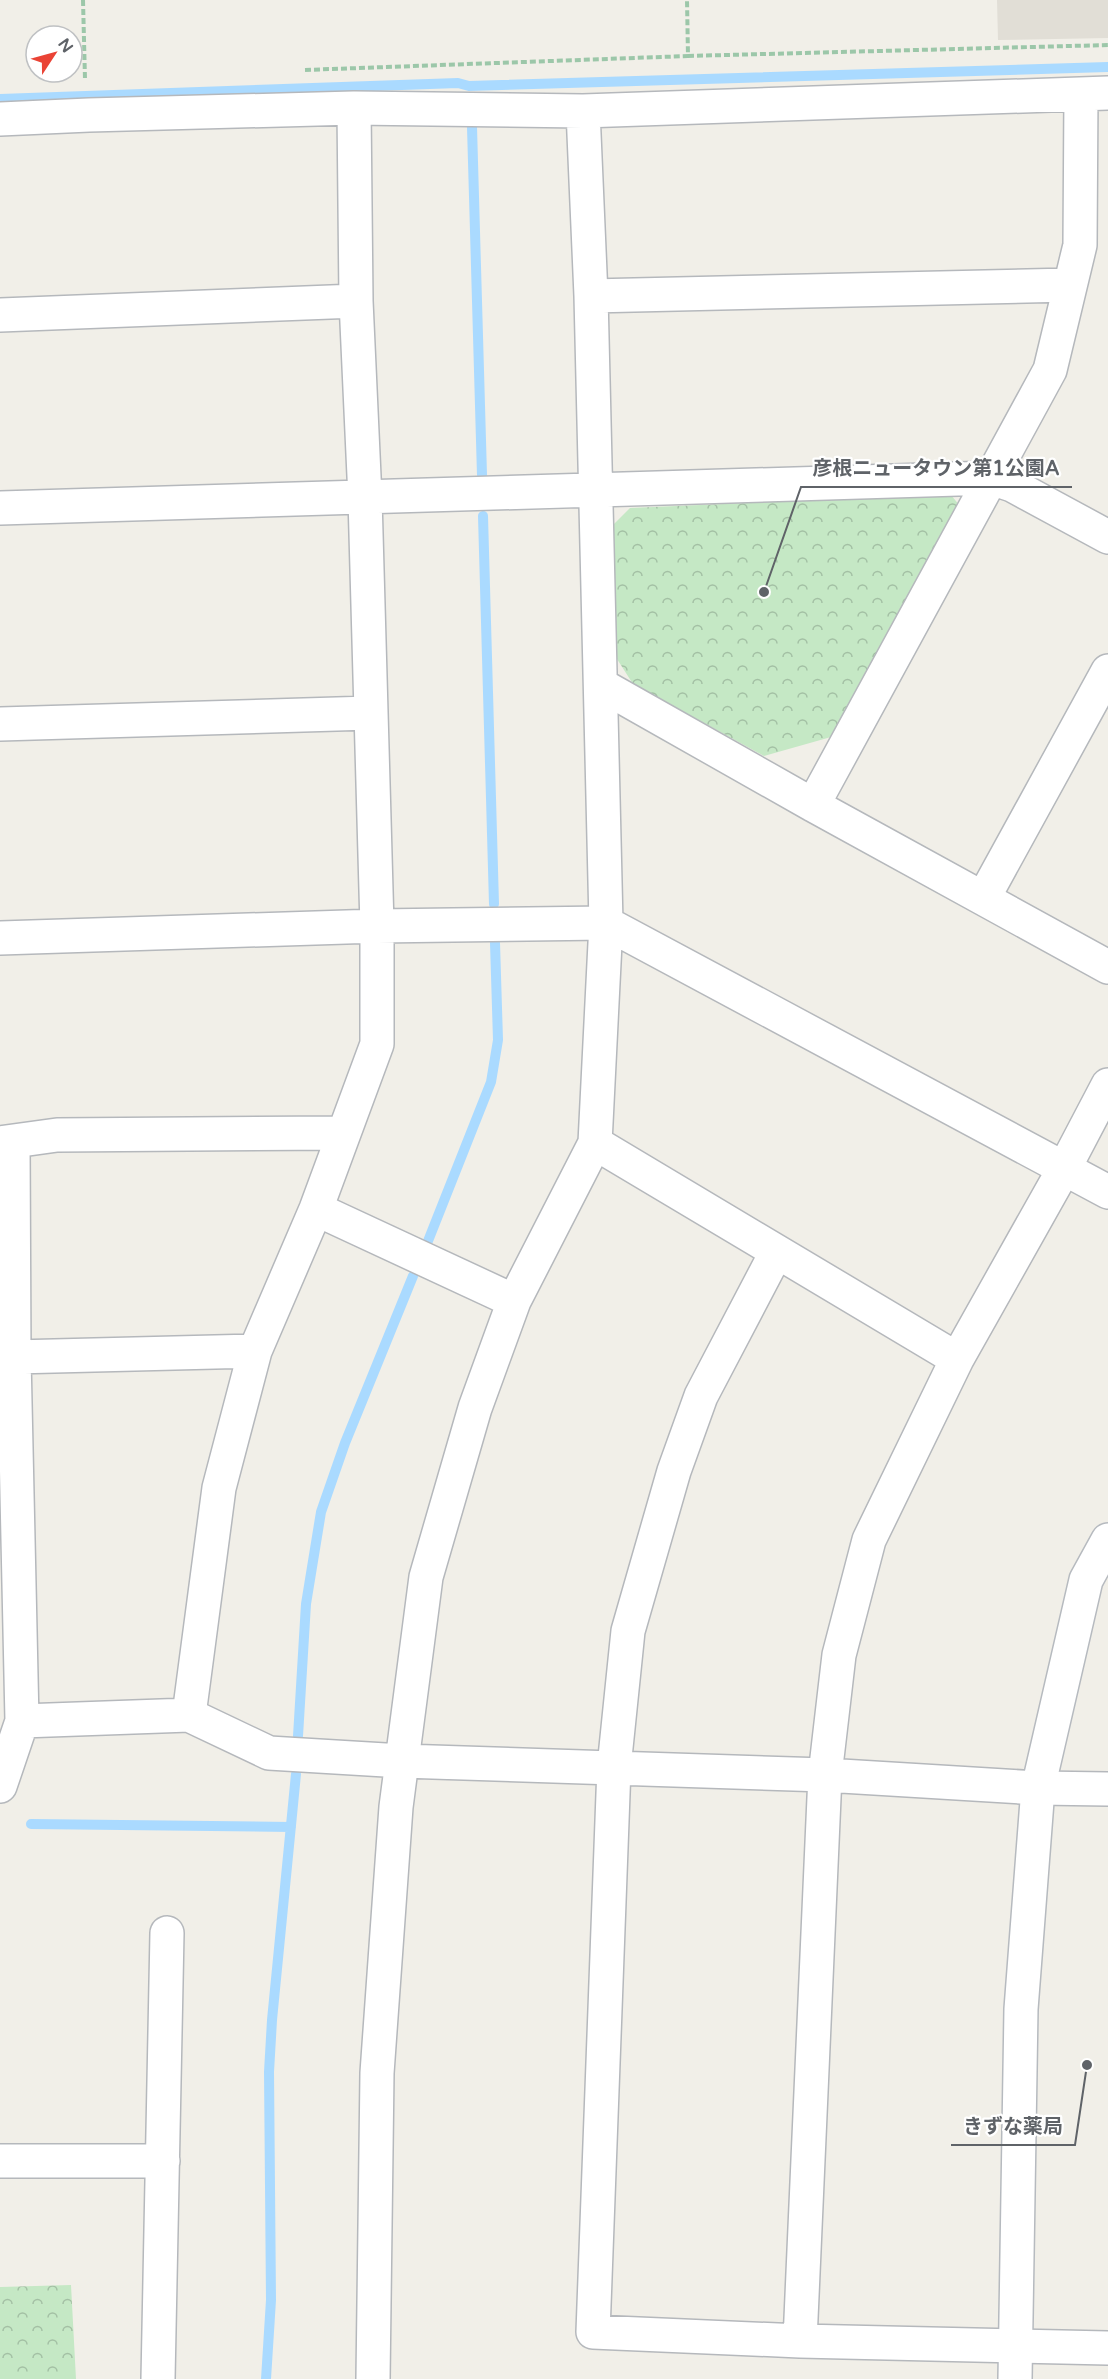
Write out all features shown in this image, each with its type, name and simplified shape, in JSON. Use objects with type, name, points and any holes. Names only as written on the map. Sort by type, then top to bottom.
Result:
[{"type":"street","points":[[0,119],[354,108],[583,111],[1094,93],[1080,245],[1050,370],[813,805]]},
{"type":"street","points":[[189,1715],[219,1488],[255,1351],[316,1209],[377,1044],[377,926],[365,498],[356,301],[354,108]]},
{"type":"street","points":[[373,2379],[377,2073],[396,1807],[426,1577],[475,1408],[514,1301],[595,1143],[606,923],[591,296],[583,111]]},
{"type":"street","points":[[591,296],[1070,285]]},
{"type":"street","points":[[0,315],[356,301]]},
{"type":"street","points":[[0,508],[595,492],[991,478],[1012,485],[1108,537]]},
{"type":"street","points":[[984,897],[1108,672]]},
{"type":"street","points":[[601,685],[813,805],[1108,967]]},
{"type":"street","points":[[0,724],[370,714]]},
{"type":"street","points":[[0,938],[377,926],[606,923],[1108,1192]]},
{"type":"street","points":[[800,2341],[825,1774],[839,1655],[869,1540],[957,1359],[1065,1167],[1108,1085]]},
{"type":"street","points":[[0,1786],[22,1721],[7,1143],[57,1136],[343,1133]]},
{"type":"street","points":[[595,1143],[957,1359]]},
{"type":"street","points":[[316,1209],[514,1301]]},
{"type":"street","points":[[776,1253],[701,1396],[674,1471],[628,1631],[614,1767],[593,2332],[800,2341],[1108,2348]]},
{"type":"street","points":[[14,1357],[255,1351]]},
{"type":"street","points":[[1015,2379],[1021,2009],[1038,1788],[1086,1580],[1108,1540]]},
{"type":"street","points":[[22,1721],[189,1715],[269,1753],[402,1761],[825,1774],[1038,1788],[1108,1789]]},
{"type":"street","points":[[158,2379],[167,1933]]},
{"type":"street","points":[[0,2161],[164,2161]]},
{"type":"path","points":[[83,0],[84,24]]},
{"type":"path","points":[[687,0],[688,56]]},
{"type":"path","points":[[84,40],[84,79]]},
{"type":"path","points":[[298,71],[688,56],[1108,45]]},
{"type":"shaded area","points":[[997,0],[1108,0],[1108,38],[998,40]]},
{"type":"green space","points":[[950,494],[961,507],[831,737],[764,756],[633,684],[617,659],[613,525],[630,508]]},
{"type":"green space","points":[[71,2285],[76,2379],[0,2379],[0,2287]]},
{"type":"waterway","points":[[0,99],[458,83],[469,86],[1108,67]]},
{"type":"waterway","points":[[472,127],[482,475]]},
{"type":"waterway","points":[[483,516],[494,904]]},
{"type":"waterway","points":[[428,1241],[491,1082],[498,1040],[495,943]]},
{"type":"waterway","points":[[298,1736],[306,1604],[321,1512],[345,1443],[413,1276]]},
{"type":"waterway","points":[[266,2379],[271,2300],[269,2072],[296,1774]]},
{"type":"waterway","points":[[31,1824],[291,1827]]},
{"type":"place","name":"彦根ニュータウン第1公園A","points":[[764,592]]},
{"type":"place","name":"きずな薬局","points":[[1087,2065]]}]
